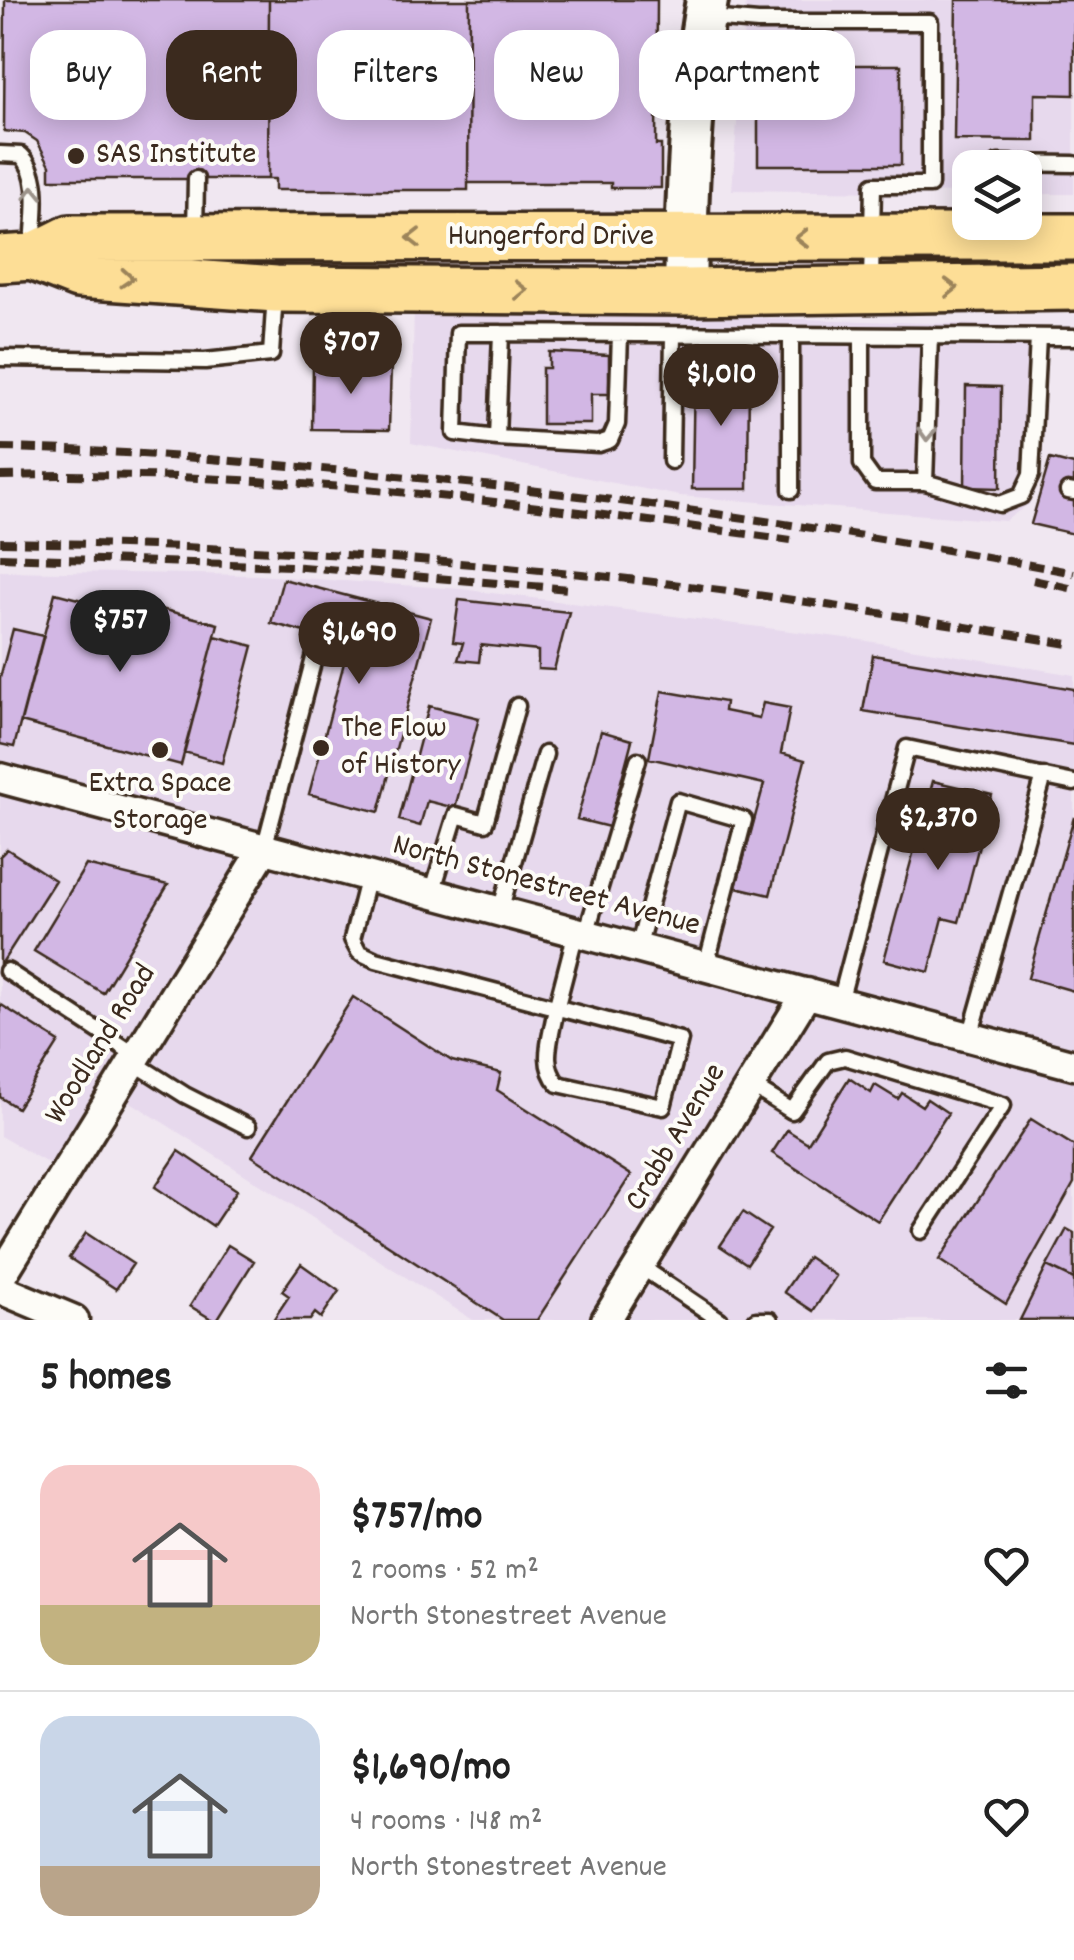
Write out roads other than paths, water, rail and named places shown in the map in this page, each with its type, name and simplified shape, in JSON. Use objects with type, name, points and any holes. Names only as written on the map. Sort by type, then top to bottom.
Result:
[{"type":"main road","name":"Hungerford Drive","points":[[16,258],[70,238],[871,238],[952,233]]},
{"type":"main road","name":"Hungerford Drive","points":[[1042,234],[1074,237]]},
{"type":"main road","name":"Hungerford Drive","points":[[16,258],[78,275],[276,289],[457,313],[712,307],[871,290],[1074,287]]},
{"type":"street","points":[[706,9],[698,50],[686,239],[712,307]]},
{"type":"street","name":"North Stonestreet Avenue","points":[[0,778],[1074,1066]]},
{"type":"street","name":"Woodland Road","points":[[0,1278],[264,849]]},
{"type":"street","name":"Crabb Avenue","points":[[606,1320],[807,993]]},
{"type":"street","points":[[0,1289],[74,1320]]},
{"type":"lane","points":[[706,9],[758,22],[930,22],[930,184],[872,185],[871,290]]},
{"type":"lane","points":[[0,154],[21,154],[31,165],[34,192],[16,258]]},
{"type":"lane","points":[[1042,164],[1074,164]]},
{"type":"lane","points":[[194,238],[196,179]]},
{"type":"lane","points":[[0,358],[205,361],[271,354],[276,289]]},
{"type":"lane","points":[[620,334],[617,424],[610,440],[598,444],[454,433],[457,313],[501,334],[620,334],[673,335],[712,307],[792,336],[1074,337]]},
{"type":"lane","points":[[497,438],[501,334]]},
{"type":"lane","points":[[670,461],[673,335]]},
{"type":"lane","points":[[790,490],[792,336]]},
{"type":"lane","points":[[862,336],[862,464],[875,482],[925,482],[1000,504],[1022,496],[1031,475],[1038,337]]},
{"type":"lane","points":[[925,482],[930,336]]},
{"type":"lane","points":[[264,849],[318,643]]},
{"type":"lane","points":[[432,894],[456,815],[485,823],[518,706]]},
{"type":"lane","points":[[840,1002],[907,748],[1074,782]]},
{"type":"lane","points":[[500,911],[545,754]]},
{"type":"lane","points":[[368,876],[352,939],[359,952],[556,1009],[680,1040],[663,1107],[558,1084],[548,1074],[546,1061],[556,1009],[638,760]]},
{"type":"lane","points":[[970,1037],[1044,776]]},
{"type":"lane","points":[[638,948],[678,801],[744,820],[706,966]]},
{"type":"lane","points":[[6,971],[185,1095],[248,1127]]},
{"type":"lane","points":[[750,1085],[792,1111],[828,1061],[846,1057],[1002,1106],[921,1232]]},
{"type":"lane","points":[[640,1266],[720,1320]]},
{"type":"lane","points":[[756,1320],[770,1320]]},
{"type":"railway","points":[[0,448],[222,460],[536,491],[805,527],[1074,573]]},
{"type":"railway","points":[[0,476],[199,478],[397,492],[791,540]]},
{"type":"railway","points":[[0,542],[166,546],[498,566],[715,589],[1074,645]]},
{"type":"railway","points":[[0,557],[291,566],[569,589]]},
{"type":"railway","points":[[1033,580],[1074,589]]},
{"type":"place","name":"SAS Institute","points":[[76,156]]},
{"type":"place","name":"The Flow of History","points":[[321,748]]},
{"type":"place","name":"Extra Space Storage","points":[[160,750]]}]
